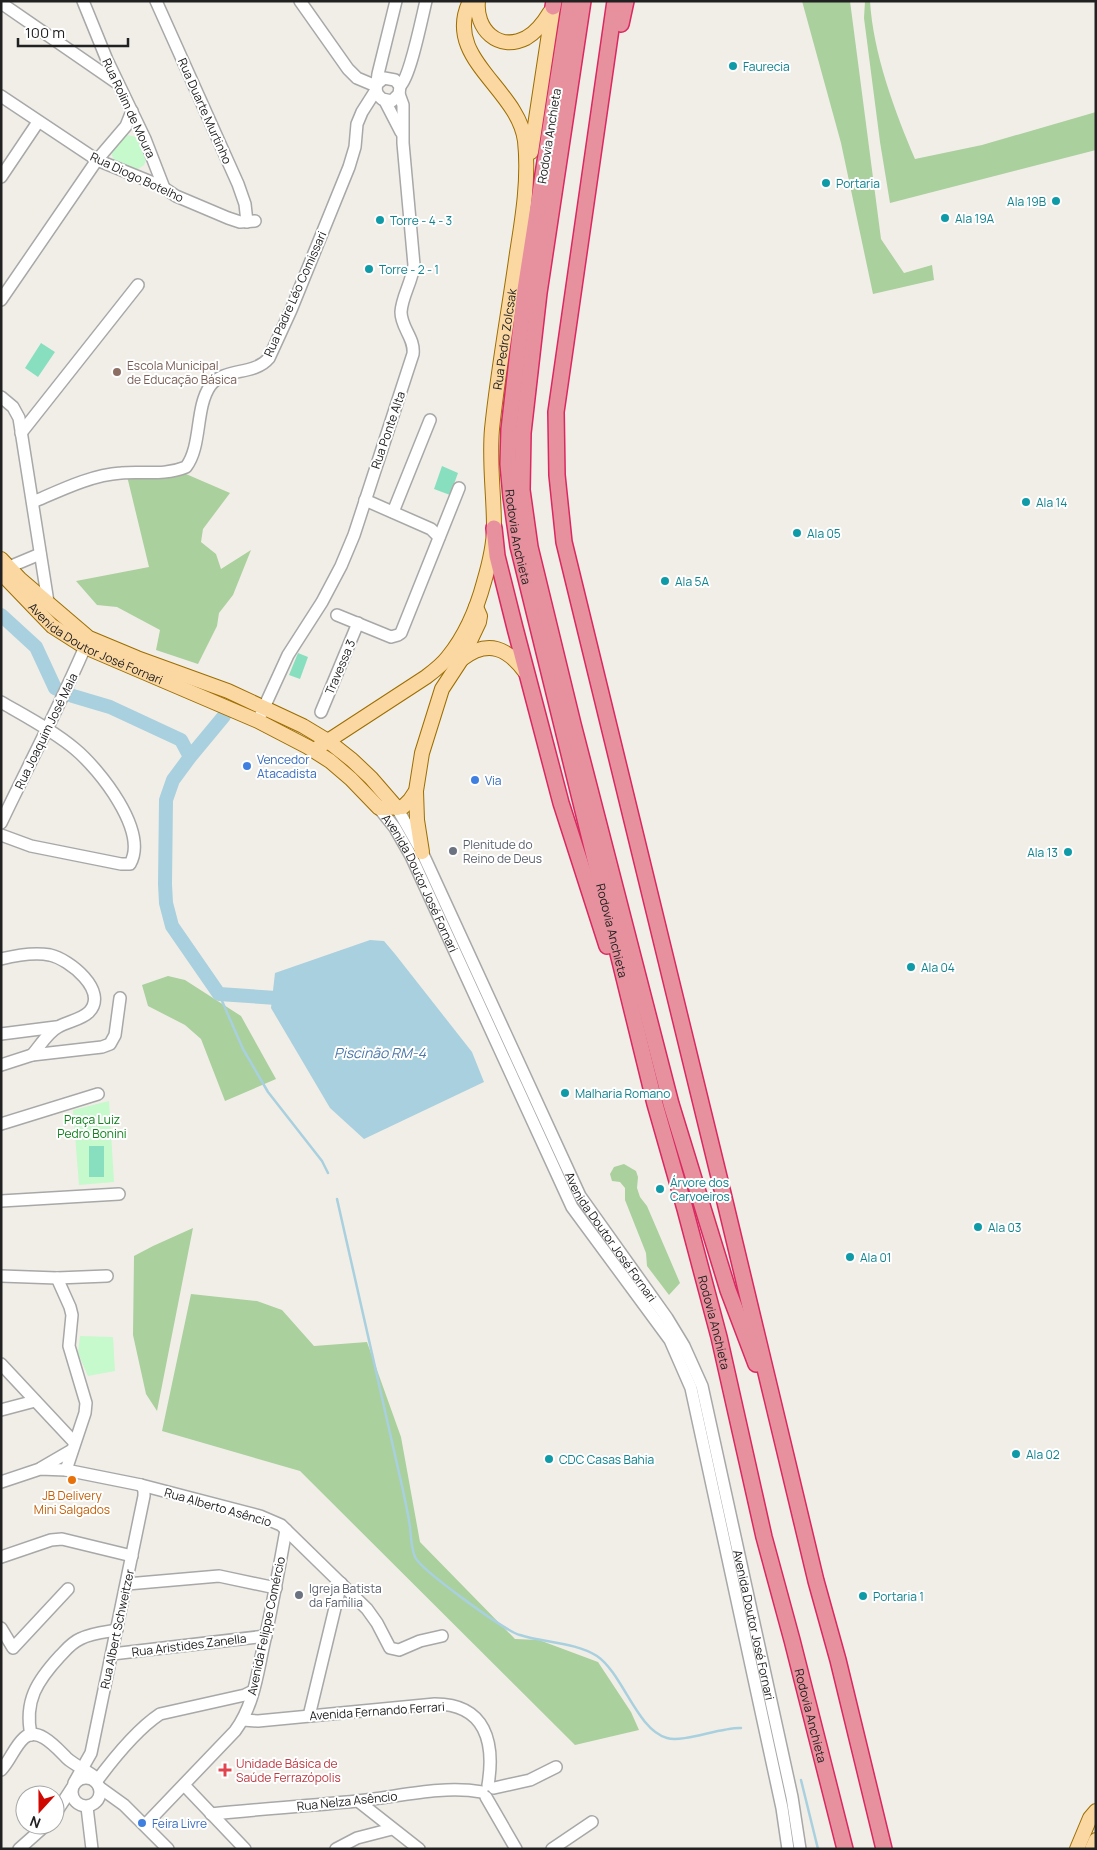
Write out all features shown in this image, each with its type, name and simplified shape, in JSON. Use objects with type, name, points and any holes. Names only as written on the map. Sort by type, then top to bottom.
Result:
[{"type":"highway","name":"Rodovia Anchieta","points":[[570,1],[525,290],[509,429],[509,472],[518,546],[655,1104],[655,1129],[662,1156],[672,1179],[680,1191],[723,1355],[764,1537],[845,1849]]},
{"type":"highway","name":"Rodovia Anchieta","points":[[583,1],[539,293],[523,433],[523,500],[530,547],[573,724],[672,1104],[728,1290],[779,1424]]},
{"type":"highway","name":"Rodovia Anchieta","points":[[615,1],[556,412],[560,516],[568,561],[816,1581],[838,1660],[884,1849]]},
{"type":"highway","points":[[596,125],[626,1]]},
{"type":"highway","points":[[494,528],[497,556],[561,803],[644,1060]]},
{"type":"main road","name":"Rua Pedro Zolcsak","points":[[314,750],[426,677],[449,656],[476,607],[488,567],[494,528],[490,473],[492,428],[525,202],[525,144],[523,128],[512,106],[470,52],[465,39],[464,19],[470,1]]},
{"type":"main road","points":[[478,1],[478,16],[483,27],[492,36],[505,41],[519,41],[532,34],[546,20],[554,4]]},
{"type":"main road","points":[[525,202],[554,4]]},
{"type":"main road","points":[[3,567],[48,602],[87,642]]},
{"type":"main road","name":"Avenida Doutor José Fornari","points":[[3,567],[52,626],[258,721],[314,750],[351,779],[378,808]]},
{"type":"main road","points":[[422,852],[417,820],[416,791],[422,752],[442,688],[461,660],[479,622],[480,616],[476,607]]},
{"type":"main road","name":"Avenida Doutor José Fornari","points":[[87,642],[228,691],[303,726],[328,741],[371,778],[398,808]]},
{"type":"main road","points":[[461,660],[476,650],[491,648],[512,656],[526,673]]},
{"type":"main road","points":[[426,677],[436,680],[442,688]]},
{"type":"main road","points":[[378,808],[398,808],[406,804],[416,791]]},
{"type":"main road","points":[[1077,1849],[1090,1818],[1096,1811]]},
{"type":"main road","points":[[1092,1849],[1096,1840]]},
{"type":"street","name":"Rua Rolim de Moura","points":[[83,1],[107,60],[145,138],[164,188]]},
{"type":"street","name":"Rua Duarte Murtinho","points":[[156,1],[241,190],[251,221]]},
{"type":"street","points":[[300,1],[348,69],[357,78],[392,101],[403,84],[409,68],[426,1]]},
{"type":"street","points":[[379,92],[378,74],[396,1]]},
{"type":"street","points":[[1,3],[119,84]]},
{"type":"street","points":[[392,114],[382,109],[368,107],[379,92],[380,80],[388,77],[395,80],[399,90]]},
{"type":"street","name":"Rua Ponte Alta","points":[[264,707],[292,648],[338,574],[354,535],[414,349],[401,314],[402,304],[414,266],[402,134],[402,105],[399,90]]},
{"type":"street","name":"Rua Ponte Alta","points":[[379,92],[402,134]]},
{"type":"street","name":"Rua Diogo Botelho","points":[[1,96],[97,160],[236,221],[251,221]]},
{"type":"street","name":"Rua Padre Léo Comissari","points":[[33,502],[98,476],[121,473],[169,473],[186,467],[192,456],[200,416],[210,386],[225,376],[257,368],[269,358],[291,310],[349,167],[355,147],[357,124],[368,107]]},
{"type":"street","points":[[1,300],[97,160],[128,124],[132,111]]},
{"type":"street","points":[[1,177],[38,122]]},
{"type":"street","points":[[118,136],[132,132],[145,138]]},
{"type":"street","points":[[110,145],[108,157],[112,167]]},
{"type":"street","points":[[134,176],[146,169],[152,155]]},
{"type":"street","points":[[21,433],[138,285]]},
{"type":"street","points":[[1,397],[16,410],[19,418],[48,602]]},
{"type":"street","points":[[16,410],[28,412],[40,409]]},
{"type":"street","points":[[393,512],[430,420]]},
{"type":"street","points":[[337,615],[391,636],[398,636],[401,633],[459,488]]},
{"type":"street","points":[[364,500],[431,529],[439,538]]},
{"type":"street","points":[[3,567],[40,554]]},
{"type":"street","name":"Travessa 3","points":[[321,712],[358,623]]},
{"type":"street","name":"Rua Joaquim José Maia","points":[[1,823],[70,684],[87,642]]},
{"type":"street","points":[[1,702],[75,749],[104,781],[127,816],[134,841],[132,859],[130,864],[121,864],[30,846],[1,835]]},
{"type":"street","points":[[258,721],[264,707]]},
{"type":"street","name":"Avenida Doutor José Fornari","points":[[378,808],[394,828],[411,856],[572,1207],[670,1340],[682,1365],[693,1396],[782,1808],[788,1849]]},
{"type":"street","name":"Avenida Doutor José Fornari","points":[[398,808],[422,852],[580,1196],[667,1318],[684,1346],[702,1386],[790,1787],[800,1849]]},
{"type":"street","points":[[1,959],[35,953],[51,955],[62,959],[83,976],[94,993],[95,1000],[90,1012],[56,1027],[1,1034]]},
{"type":"street","points":[[1,1065],[32,1055],[102,1047],[110,1044],[115,1035],[120,998]]},
{"type":"street","points":[[32,1055],[56,1027]]},
{"type":"street","points":[[1,1124],[98,1094]]},
{"type":"street","points":[[1,1200],[119,1194]]},
{"type":"street","points":[[1,1276],[57,1278],[107,1276]]},
{"type":"street","points":[[57,1278],[72,1314],[69,1346],[86,1403],[85,1413],[66,1470]]},
{"type":"street","points":[[1,1364],[35,1400],[73,1446],[85,1473]]},
{"type":"street","points":[[1,1410],[35,1400]]},
{"type":"street","points":[[1,1482],[40,1469],[63,1457],[73,1446]]},
{"type":"street","name":"Rua Alberto Asêncio","points":[[40,1469],[85,1473],[141,1485],[260,1516],[281,1525],[341,1583],[374,1618],[390,1648],[399,1650],[420,1641],[442,1636]]},
{"type":"street","name":"Rua Alberto Asêncio","points":[[115,1480],[136,1491],[143,1504]]},
{"type":"street","name":"Rua Albert Schweitzer","points":[[65,1798],[89,1762],[143,1504],[144,1492],[141,1485]]},
{"type":"street","points":[[143,1504],[149,1494],[159,1490]]},
{"type":"street","name":"Avenida Felippe Comércio","points":[[245,1715],[254,1691],[286,1530]]},
{"type":"street","points":[[1,1556],[56,1539],[132,1556]]},
{"type":"street","points":[[127,1584],[219,1576],[276,1588]]},
{"type":"street","points":[[309,1716],[341,1583]]},
{"type":"street","points":[[1,1628],[13,1648],[68,1589]]},
{"type":"street","points":[[31,1735],[28,1724],[30,1706],[36,1686],[42,1677],[75,1641],[84,1637],[117,1630]]},
{"type":"street","name":"Rua Aristides Zanella","points":[[112,1654],[266,1636]]},
{"type":"street","points":[[97,1782],[107,1766],[160,1714],[245,1695],[254,1691]]},
{"type":"street","points":[[145,1825],[184,1785],[245,1715],[236,1702],[220,1700]]},
{"type":"street","name":"Avenida Fernando Ferrari","points":[[245,1715],[264,1720],[434,1704],[460,1708],[479,1724],[489,1740],[491,1759],[489,1792],[496,1815],[516,1849]]},
{"type":"street","points":[[1,1770],[22,1740],[31,1735],[44,1738],[69,1760],[107,1766]]},
{"type":"street","points":[[88,1804],[100,1792],[89,1762]]},
{"type":"street","name":"Rua Nelza Asêncio","points":[[211,1814],[358,1801],[422,1792],[489,1792],[530,1780],[556,1767]]},
{"type":"street","points":[[88,1804],[73,1799],[73,1785],[83,1778],[90,1778],[97,1782],[145,1825],[168,1849]]},
{"type":"street","points":[[184,1785],[246,1849]]},
{"type":"street","points":[[65,1809],[108,1799],[118,1800]]},
{"type":"street","points":[[358,1801],[419,1849]]},
{"type":"street","points":[[88,1804],[92,1849]]},
{"type":"street","points":[[552,1849],[592,1822]]},
{"type":"street","points":[[336,1849],[357,1838],[392,1829]]},
{"type":"street","points":[[19,1849],[35,1835]]},
{"type":"green space","points":[[802,1],[850,1],[881,239],[904,273],[932,265],[934,280],[873,294],[841,143]]},
{"type":"green space","points":[[865,1],[870,1],[875,41],[880,61],[900,122],[915,159],[982,145],[1096,112],[1096,150],[890,203],[864,18]]},
{"type":"green space","points":[[128,135],[140,138],[148,155],[144,165],[135,171],[115,164],[111,152],[122,137]]},
{"type":"green space","points":[[41,343],[55,352],[38,377],[25,368]]},
{"type":"green space","points":[[442,466],[458,473],[450,495],[434,489]]},
{"type":"green space","points":[[186,474],[230,493],[203,529],[201,542],[216,554],[221,569],[251,550],[233,595],[219,613],[217,626],[198,664],[156,650],[160,630],[117,607],[97,605],[76,581],[149,567],[127,476]]},
{"type":"green space","points":[[298,653],[308,657],[300,679],[289,675]]},
{"type":"green space","points":[[168,976],[185,980],[241,1016],[276,1079],[225,1101],[201,1039],[185,1025],[148,1006],[142,985]]},
{"type":"green space","name":"Praça Luiz Pedro Bonini","points":[[109,1101],[114,1182],[79,1185],[73,1110]]},
{"type":"green space","points":[[89,1146],[104,1146],[104,1177],[89,1177]]},
{"type":"green space","points":[[624,1164],[636,1171],[638,1177],[637,1188],[640,1197],[647,1206],[680,1283],[669,1295],[647,1266],[646,1253],[625,1200],[625,1188],[620,1182],[612,1181],[610,1174],[614,1167]]},
{"type":"green space","points":[[193,1228],[157,1411],[146,1394],[133,1335],[134,1256]]},
{"type":"green space","points":[[191,1294],[257,1301],[282,1310],[314,1346],[367,1342],[401,1437],[420,1542],[515,1639],[539,1640],[598,1662],[631,1712],[639,1730],[575,1745],[300,1471],[162,1431]]},
{"type":"green space","points":[[80,1336],[113,1337],[115,1371],[88,1376],[78,1353]]},
{"type":"water","name":"Piscinão RM-4","points":[[370,940],[384,941],[395,954],[472,1052],[484,1082],[364,1139],[330,1108],[271,1008],[275,973]]},
{"type":"waterway","points":[[1,615],[36,647],[55,688],[73,696],[110,707],[181,740],[190,757],[173,780],[166,800],[165,884],[166,903],[172,926],[219,994],[291,999]]},
{"type":"waterway","points":[[190,757],[224,716]]},
{"type":"waterway","points":[[219,994],[243,1049],[268,1092],[322,1161],[328,1173]]},
{"type":"waterway","points":[[337,1199],[402,1486],[415,1557],[447,1586],[511,1631],[529,1638],[569,1645],[597,1656],[615,1675],[639,1713],[656,1733],[674,1739],[741,1728]]},
{"type":"waterway","points":[[801,1780],[818,1849]]},
{"type":"place","name":"Faurecia","points":[[733,66]]},
{"type":"place","name":"Portaria","points":[[826,183]]},
{"type":"place","name":"Ala 19B","points":[[1056,201]]},
{"type":"place","name":"Ala 19A","points":[[945,218]]},
{"type":"place","name":"Torre - 4 - 3","points":[[380,220]]},
{"type":"place","name":"Torre - 2 - 1","points":[[369,269]]},
{"type":"place","name":"Escola Municipal de Educação Básica","points":[[117,372]]},
{"type":"place","name":"Ala 14","points":[[1026,502]]},
{"type":"place","name":"Ala 05","points":[[797,533]]},
{"type":"place","name":"Ala 5A","points":[[665,581]]},
{"type":"place","name":"Vencedor Atacadista","points":[[247,766]]},
{"type":"place","name":"Via","points":[[475,780]]},
{"type":"place","name":"Plenitude do Reino de Deus","points":[[453,851]]},
{"type":"place","name":"Ala 13","points":[[1068,852]]},
{"type":"place","name":"Ala 04","points":[[911,967]]},
{"type":"place","name":"Malharia Romano","points":[[565,1093]]},
{"type":"place","name":"Árvore dos Carvoeiros","points":[[660,1189]]},
{"type":"place","name":"Ala 03","points":[[978,1227]]},
{"type":"place","name":"Ala 01","points":[[850,1257]]},
{"type":"place","name":"Ala 02","points":[[1016,1454]]},
{"type":"place","name":"CDC Casas Bahia","points":[[549,1459]]},
{"type":"place","name":"JB Delivery Mini Salgados","points":[[72,1480]]},
{"type":"place","name":"Igreja Batista da Família","points":[[299,1595]]},
{"type":"place","name":"Portaria 1","points":[[863,1596]]},
{"type":"place","name":"Unidade Básica de Saúde Ferrazópolis","points":[[225,1770]]},
{"type":"place","name":"Feira Livre","points":[[142,1823]]}]
